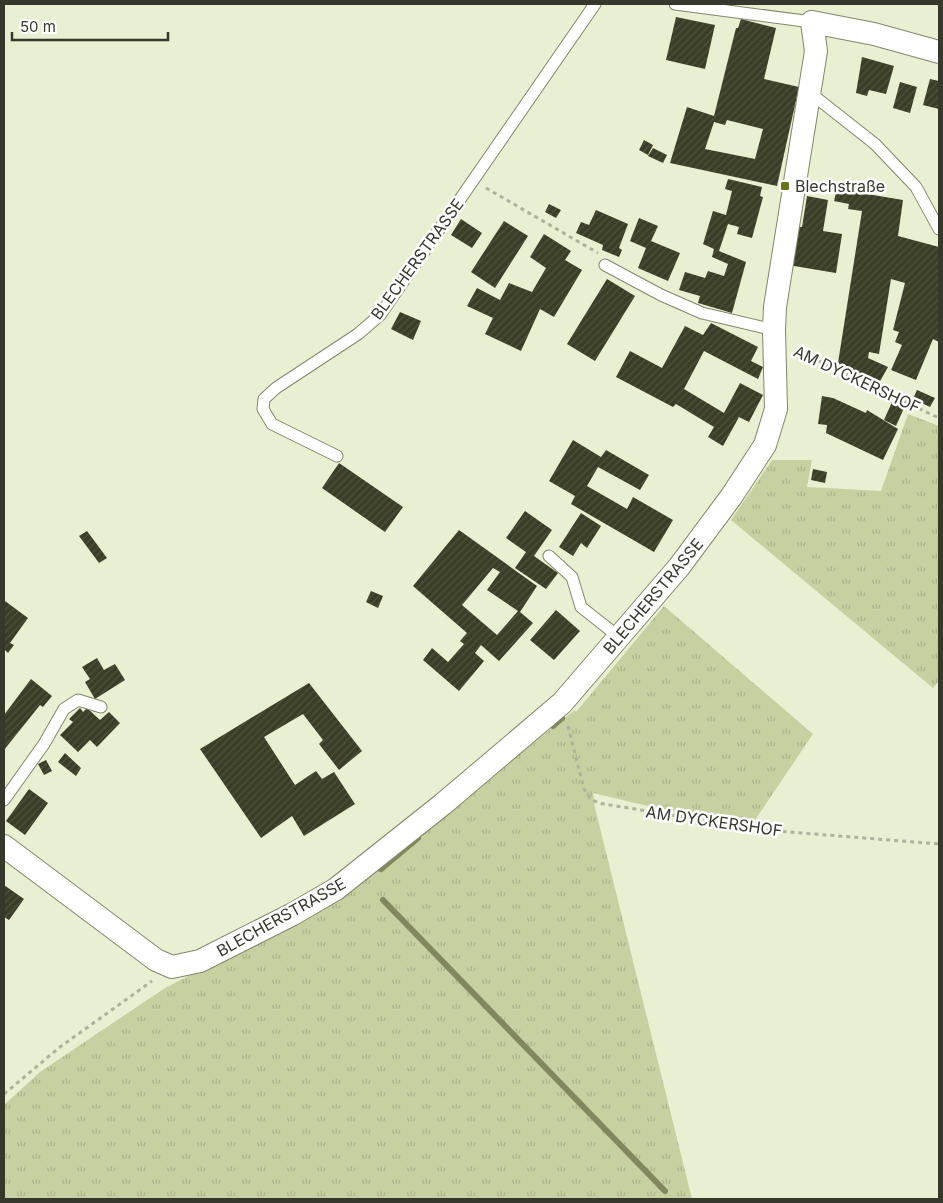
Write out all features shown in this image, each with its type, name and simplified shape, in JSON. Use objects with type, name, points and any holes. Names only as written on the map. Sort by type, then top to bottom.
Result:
[{"type":"street","points":[[812,22],[859,30],[939,52]]},
{"type":"street","name":"BLECHERSTRASSE","points":[[172,967],[200,961],[293,914],[336,888],[443,804],[562,703],[697,545],[740,485],[765,445],[776,409],[774,336],[816,51],[812,22]]},
{"type":"street","points":[[4,846],[151,957],[172,967]]},
{"type":"lane","name":"BLECHERSTRASSE","points":[[337,456],[272,424],[263,409],[264,399],[276,388],[366,329],[380,315],[595,4]]},
{"type":"lane","points":[[675,4],[812,22]]},
{"type":"lane","points":[[809,92],[875,144],[916,187],[939,229]]},
{"type":"lane","points":[[604,265],[662,296],[702,312],[774,336]]},
{"type":"lane","points":[[549,556],[572,577],[581,607],[619,637]]},
{"type":"lane","points":[[4,800],[44,744],[64,709],[78,700],[101,707]]},
{"type":"path","points":[[473,180],[598,254],[604,265]]},
{"type":"path","name":"AM DYCKERSHOF","points":[[774,336],[793,348],[939,418]]},
{"type":"path","name":"AM DYCKERSHOF","points":[[562,703],[584,789],[590,798],[598,803],[764,830],[939,844]]},
{"type":"path","points":[[4,1094],[88,1026],[172,967]]},
{"type":"green space","points":[[908,414],[939,426],[939,681],[933,688],[731,520],[772,460],[812,460],[807,487],[881,491]]},
{"type":"green space","points":[[664,606],[813,734],[753,823],[652,807],[593,793],[595,808],[692,1199],[4,1199],[4,1105],[40,1072],[165,988],[336,900],[575,710],[576,712]]},
{"type":"building","points":[[676,17],[715,25],[705,69],[666,60]]},
{"type":"building","points":[[741,19],[776,28],[764,79],[799,87],[777,186],[670,163],[687,107],[714,116],[736,28],[738,28]],"holes":[[[727,120],[763,129],[755,159],[705,149],[714,122],[725,125]]]},
{"type":"building","points":[[862,57],[894,66],[886,94],[869,90],[867,96],[856,93]]},
{"type":"building","points":[[930,79],[939,81],[939,109],[923,105]]},
{"type":"building","points":[[900,82],[917,87],[910,113],[893,108]]},
{"type":"building","points":[[644,140],[653,145],[648,155],[639,150]]},
{"type":"building","points":[[653,148],[667,155],[663,163],[648,156]]},
{"type":"building","points":[[728,179],[762,187],[760,196],[763,197],[752,238],[737,234],[739,227],[728,224],[719,251],[746,262],[732,313],[698,303],[700,296],[679,290],[685,272],[705,278],[708,271],[724,276],[728,264],[712,257],[714,249],[703,244],[713,211],[726,215],[732,191],[725,189]]},
{"type":"building","points":[[837,189],[903,200],[898,236],[939,247],[939,342],[933,339],[916,380],[891,370],[902,345],[895,342],[899,332],[893,330],[905,283],[891,279],[879,354],[869,352],[868,358],[888,367],[879,383],[838,363],[862,211],[848,209],[849,204],[834,201]]},
{"type":"building","points":[[807,196],[828,200],[823,231],[842,234],[836,273],[788,265],[795,226],[802,227]]},
{"type":"building","points":[[549,204],[561,210],[556,218],[545,212]]},
{"type":"building","points":[[596,210],[628,224],[619,248],[622,250],[619,257],[602,250],[603,245],[576,233],[581,222],[589,225]]},
{"type":"building","points":[[639,218],[658,226],[651,241],[680,253],[668,281],[638,268],[646,248],[630,241]]},
{"type":"building","points":[[461,219],[482,233],[472,248],[451,235]]},
{"type":"building","points":[[504,221],[528,236],[495,288],[471,272]]},
{"type":"building","points":[[544,234],[571,251],[565,260],[582,270],[554,317],[540,309],[521,351],[485,334],[493,318],[467,306],[477,288],[500,300],[509,283],[532,292],[546,268],[530,257]]},
{"type":"building","points":[[607,279],[635,296],[595,361],[567,344]]},
{"type":"building","points":[[400,312],[421,321],[413,340],[391,329]]},
{"type":"building","points":[[711,323],[758,347],[751,361],[763,367],[758,379],[704,351],[684,389],[724,413],[740,383],[763,395],[749,422],[739,417],[723,446],[708,437],[714,427],[676,404],[673,407],[616,377],[630,351],[662,368],[685,326],[703,335]]},
{"type":"building","points":[[917,390],[935,398],[930,407],[913,399]]},
{"type":"building","points":[[822,396],[833,398],[866,413],[867,410],[898,429],[883,460],[826,433],[827,425],[818,424]]},
{"type":"building","points":[[892,402],[904,408],[896,426],[884,420]]},
{"type":"building","points":[[573,440],[601,457],[606,450],[649,475],[640,490],[598,467],[587,486],[627,509],[633,497],[673,520],[654,552],[571,504],[575,496],[549,481]]},
{"type":"building","points":[[339,463],[403,507],[385,532],[322,488]]},
{"type":"building","points":[[813,469],[827,472],[825,483],[811,480]]},
{"type":"building","points":[[525,511],[552,530],[534,556],[558,573],[546,589],[515,568],[526,552],[506,538]]},
{"type":"building","points":[[581,513],[601,526],[587,548],[581,543],[573,556],[559,547]]},
{"type":"building","points":[[459,530],[537,586],[520,612],[533,623],[499,661],[481,645],[475,653],[484,661],[459,691],[423,660],[432,648],[448,662],[464,644],[460,641],[467,633],[413,586]],"holes":[[[493,568],[500,572],[487,590],[518,611],[497,635],[462,605]]]},
{"type":"building","points":[[87,531],[107,558],[99,563],[79,536]]},
{"type":"building","points":[[371,591],[383,596],[378,608],[366,602]]},
{"type":"building","points":[[5,601],[28,618],[10,643],[14,645],[8,653],[4,649]]},
{"type":"building","points":[[556,610],[580,631],[554,660],[530,640]]},
{"type":"building","points":[[97,658],[104,670],[115,664],[125,680],[95,699],[85,682],[90,679],[82,667]]},
{"type":"building","points":[[31,679],[52,696],[43,707],[40,705],[4,750],[4,715]]},
{"type":"building","points":[[309,683],[362,751],[339,770],[319,744],[323,740],[303,714],[264,737],[295,785],[316,771],[322,779],[334,772],[355,804],[304,836],[292,816],[261,838],[200,749]]},
{"type":"building","points":[[80,708],[83,712],[87,708],[100,720],[109,712],[120,723],[97,747],[90,740],[78,752],[60,735],[73,722],[69,719]]},
{"type":"building","points":[[65,753],[81,768],[76,776],[58,762]]},
{"type":"building","points":[[46,760],[52,771],[44,775],[38,764]]},
{"type":"building","points":[[29,789],[48,803],[25,835],[6,821]]},
{"type":"building","points":[[4,885],[24,899],[9,920],[4,917]]},
{"type":"waterway","points":[[553,726],[562,718]]},
{"type":"waterway","points":[[381,869],[418,838]]},
{"type":"waterway","points":[[383,900],[665,1191]]},
{"type":"place","name":"Blechstraße","points":[[785,186]]}]
